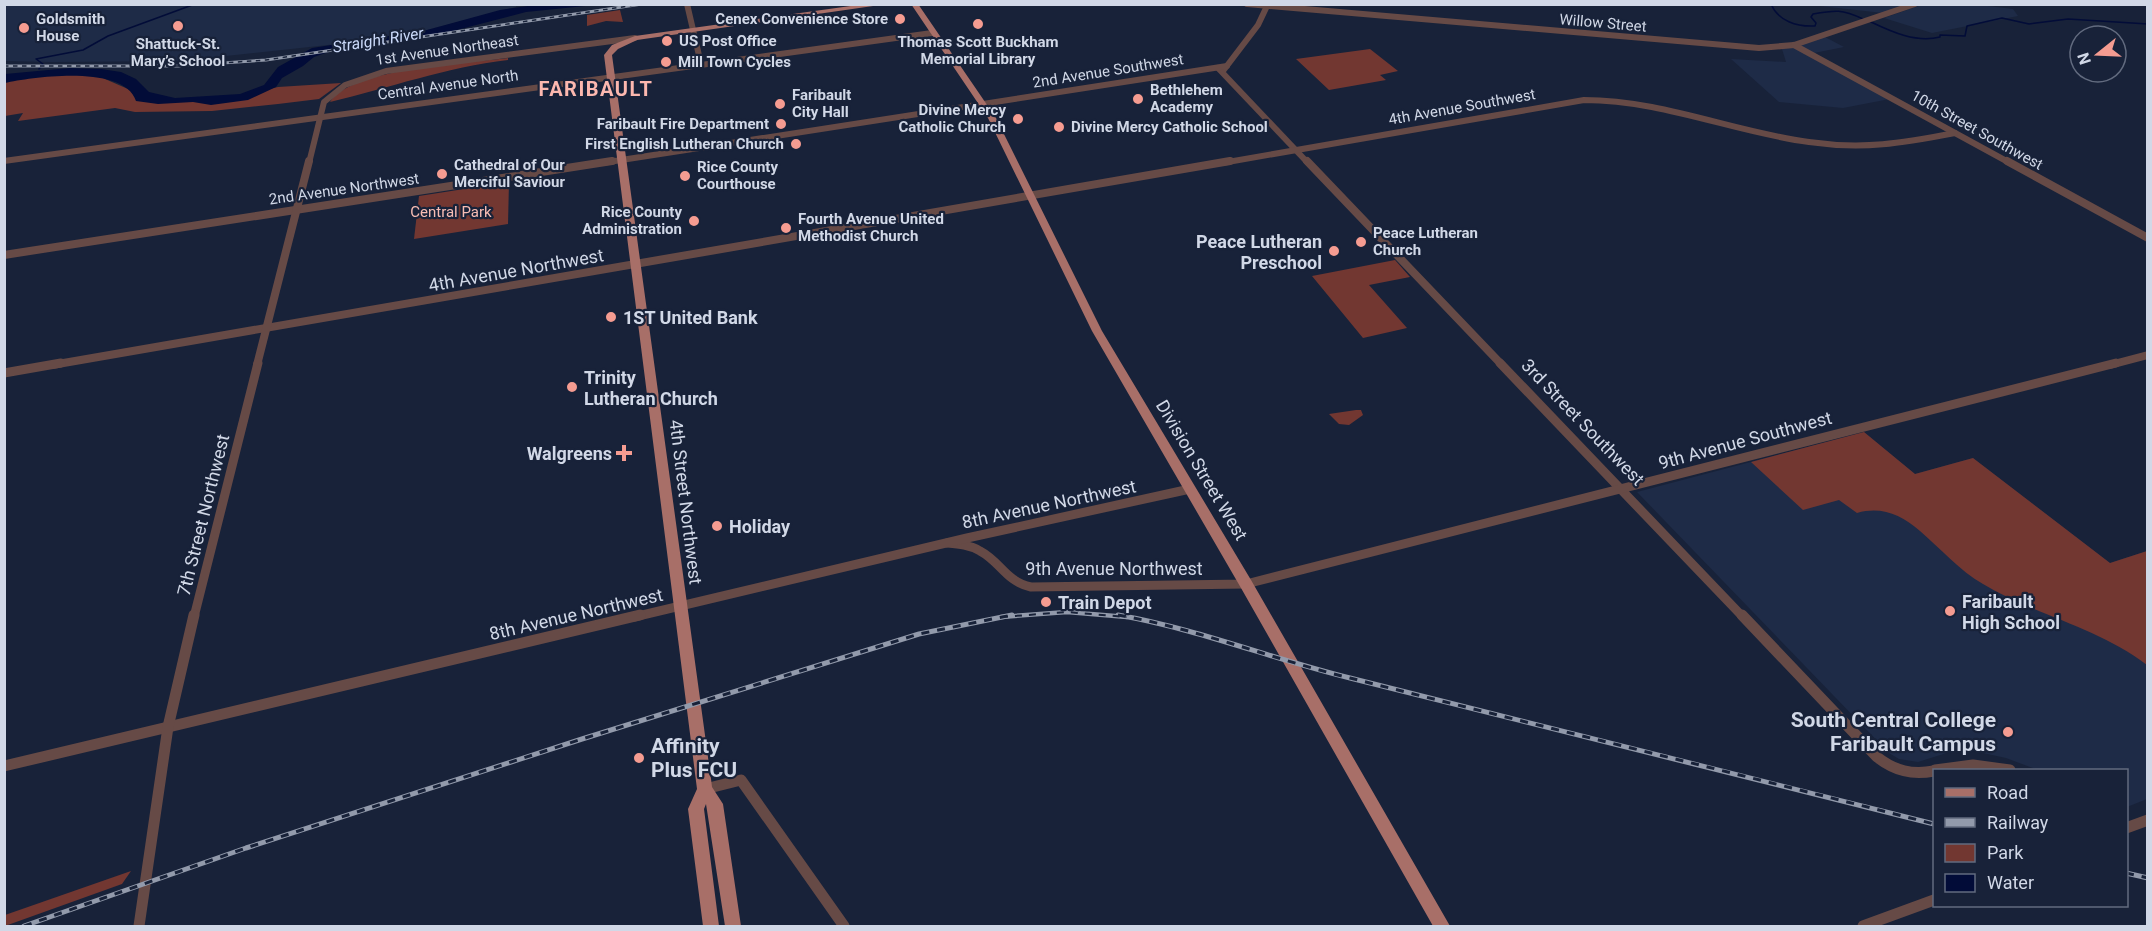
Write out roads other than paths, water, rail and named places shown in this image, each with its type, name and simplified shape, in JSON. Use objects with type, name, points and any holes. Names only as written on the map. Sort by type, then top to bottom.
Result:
[{"type":"main road","name":"1st Avenue Northeast","points":[[617,46],[635,38],[884,4]]},
{"type":"main road","name":"Division Street West","points":[[914,4],[986,108],[1097,331],[1246,584],[1442,927]]},
{"type":"main road","name":"4th Street Northwest","points":[[617,46],[608,55],[705,789]]},
{"type":"main road","points":[[705,789],[696,809],[711,927]]},
{"type":"main road","points":[[705,789],[715,804],[733,927]]},
{"type":"street","points":[[687,4],[701,64]]},
{"type":"street","name":"Willow Street","points":[[1247,4],[1746,47],[1794,45],[1915,4]]},
{"type":"street","points":[[1223,69],[1258,24],[1267,6]]},
{"type":"street","name":"Central Avenue North","points":[[4,161],[932,33]]},
{"type":"street","name":"1st Avenue Northeast","points":[[320,117],[324,102],[334,92],[349,83],[375,74],[635,38]]},
{"type":"street","name":"1st Avenue Northeast","points":[[596,43],[617,46]]},
{"type":"street","name":"10th Street Southwest","points":[[1794,45],[2148,238]]},
{"type":"street","name":"2nd Avenue Southwest","points":[[972,106],[1223,69]]},
{"type":"street","name":"3rd Street Southwest","points":[[1223,69],[1296,150],[1877,757],[1886,765],[1907,774],[1918,775],[1933,771]]},
{"type":"street","name":"4th Avenue Southwest","points":[[1032,197],[1596,99],[1638,103],[1812,143],[1866,146],[1898,144],[1955,133]]},
{"type":"street","name":"2nd Avenue Northwest","points":[[4,255],[972,106]]},
{"type":"street","name":"7th Street Northwest","points":[[139,927],[168,727],[177,682],[320,117]]},
{"type":"street","name":"4th Avenue Northwest","points":[[4,373],[1032,197]]},
{"type":"street","name":"9th Avenue Southwest","points":[[1246,584],[2148,355]]},
{"type":"street","name":"8th Avenue Northwest","points":[[4,766],[946,543],[1190,489]]},
{"type":"street","points":[[978,537],[992,561]]},
{"type":"street","points":[[946,543],[975,548],[986,554],[992,561]]},
{"type":"street","name":"9th Avenue Northwest","points":[[992,561],[1013,583],[1031,587],[1246,584]]},
{"type":"street","name":"3rd Street Southwest","points":[[1942,769],[1960,764],[1976,764],[2000,769]]},
{"type":"street","points":[[705,789],[741,780],[844,927]]},
{"type":"street","points":[[2128,828],[2148,820]]},
{"type":"street","points":[[1863,927],[1933,901]]},
{"type":"water","name":"Straight River","points":[[535,5],[595,5],[526,12],[449,32],[331,51],[314,57],[282,78],[276,87],[248,100],[211,105],[193,102],[158,104],[136,101],[128,89],[97,77],[56,76],[5,83],[5,74],[70,68],[101,69],[121,72],[136,79],[149,92],[175,98],[240,94],[264,85],[278,67],[312,48],[427,30],[500,10]]},
{"type":"waterway","points":[[39,69],[43,64],[36,59],[83,50],[108,36],[195,4]]},
{"type":"waterway","points":[[1771,4],[1783,19],[1802,25],[1815,26],[1816,23],[1811,17],[1813,14],[1827,12],[1844,12],[1863,19]]},
{"type":"waterway","points":[[1871,22],[1896,33],[1922,39],[1940,37],[1940,35],[1965,36],[1967,26],[2002,18],[2029,24],[2068,19],[2148,24]]},
{"type":"railway","points":[[4,66],[178,66],[266,60],[642,4]]},
{"type":"railway","points":[[1003,617],[1067,612],[1127,617]]},
{"type":"railway","points":[[1003,617],[1012,615]]},
{"type":"railway","points":[[1118,615],[1177,628],[1350,678],[1933,824]]},
{"type":"railway","points":[[24,926],[246,848],[582,739],[919,634],[1003,617]]},
{"type":"railway","points":[[2128,873],[2148,878]]},
{"type":"place","name":"Cenex Convenience Store","points":[[900,19]]},
{"type":"place","name":"Thomas Scott Buckham Memorial Library","points":[[978,24]]},
{"type":"place","name":"Shattuck-St. Mary’s School","points":[[178,26]]},
{"type":"place","name":"Goldsmith House","points":[[24,28]]},
{"type":"place","name":"US Post Office","points":[[667,41]]},
{"type":"place","name":"Mill Town Cycles","points":[[666,62]]},
{"type":"place","name":"Bethlehem Academy","points":[[1138,99]]},
{"type":"place","name":"Faribault City Hall","points":[[780,104]]},
{"type":"place","name":"Divine Mercy Catholic Church","points":[[1018,119]]},
{"type":"place","name":"Faribault Fire Department","points":[[781,124]]},
{"type":"place","name":"Divine Mercy Catholic School","points":[[1059,127]]},
{"type":"place","name":"First English Lutheran Church","points":[[796,144]]},
{"type":"place","name":"Cathedral of Our Merciful Saviour","points":[[442,174]]},
{"type":"place","name":"Rice County Courthouse","points":[[685,176]]},
{"type":"place","name":"Rice County Administration","points":[[694,221]]},
{"type":"place","name":"Fourth Avenue United Methodist Church","points":[[786,228]]},
{"type":"place","name":"Peace Lutheran Church","points":[[1361,242]]},
{"type":"place","name":"Peace Lutheran Preschool","points":[[1334,251]]},
{"type":"place","name":"1ST United Bank","points":[[611,317]]},
{"type":"place","name":"Trinity Lutheran Church","points":[[572,387]]},
{"type":"place","name":"Walgreens","points":[[624,453]]},
{"type":"place","name":"Holiday","points":[[717,526]]},
{"type":"place","name":"Train Depot","points":[[1046,602]]},
{"type":"place","name":"Faribault High School","points":[[1950,611]]},
{"type":"place","name":"South Central College Faribault Campus","points":[[2008,732]]},
{"type":"place","name":"Affinity Plus FCU","points":[[639,758]]},
{"type":"district","name":"FARIBAULT","points":[[596,89]]},
{"type":"park label","name":"Central Park","points":[[451,212]]}]
